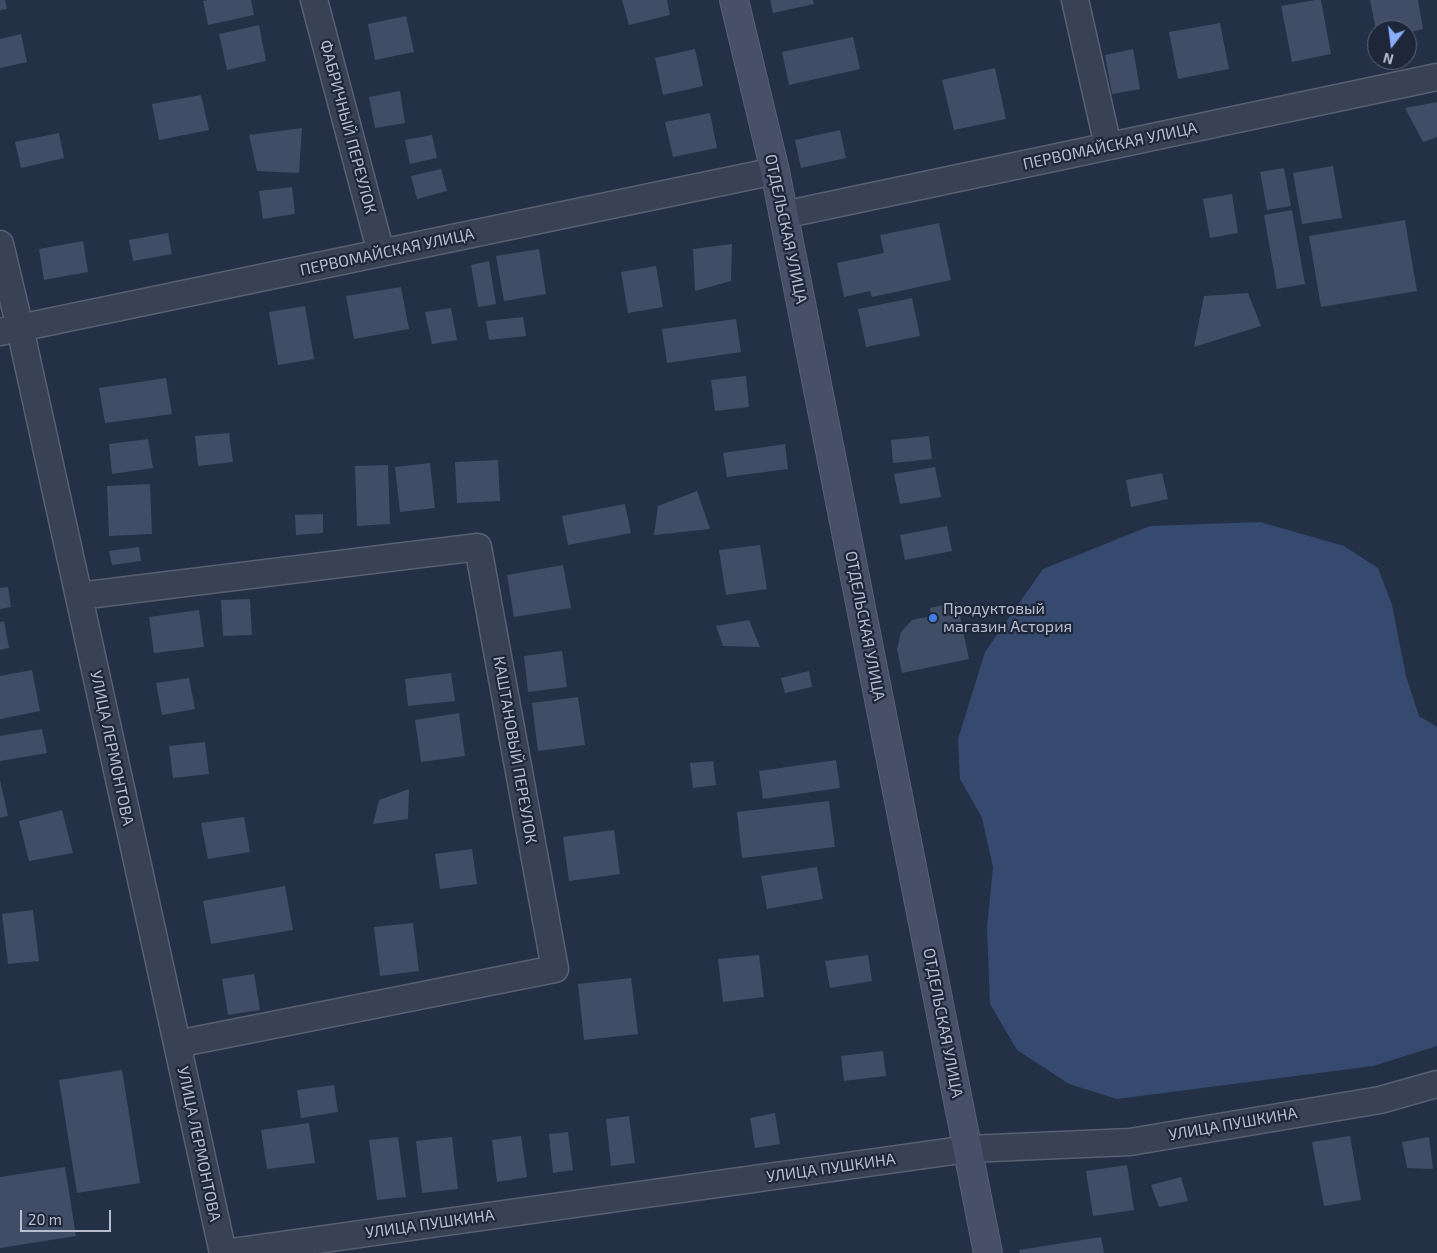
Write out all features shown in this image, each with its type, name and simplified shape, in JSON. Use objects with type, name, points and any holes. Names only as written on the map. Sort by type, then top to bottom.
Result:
[{"type":"street","name":"ФАБРИЧНЫЙ ПЕРЕУЛОК","points":[[314,0],[382,253]]},
{"type":"street","name":"ОТДЕЛЬСКАЯ УЛИЦА","points":[[734,0],[784,215],[988,1253]]},
{"type":"street","points":[[1075,0],[1108,146]]},
{"type":"street","name":"ПЕРВОМАЙСКАЯ УЛИЦА","points":[[784,215],[1437,77]]},
{"type":"street","name":"ПЕРВОМАЙСКАЯ УЛИЦА","points":[[10,330],[775,171]]},
{"type":"street","name":"УЛИЦА ЛЕРМОНТОВА","points":[[0,244],[10,330],[79,596],[224,1253]]},
{"type":"street","name":"КАШТАНОВЫЙ ПЕРЕУЛОК","points":[[79,596],[478,547],[555,969],[177,1044]]},
{"type":"street","name":"УЛИЦА ПУШКИНА","points":[[224,1253],[968,1150],[1130,1142],[1380,1100],[1437,1084]]},
{"type":"water","points":[[1260,522],[1344,546],[1378,568],[1392,605],[1406,676],[1419,716],[1437,727],[1437,1046],[1373,1066],[1117,1099],[1069,1084],[1017,1050],[990,1004],[987,928],[993,867],[982,818],[960,779],[958,739],[985,652],[1043,569],[1150,526]]},
{"type":"building","points":[[0,0],[5,0],[7,9],[0,10]]},
{"type":"building","points":[[251,0],[254,15],[208,25],[203,1]]},
{"type":"building","points":[[622,0],[667,0],[670,15],[629,25]]},
{"type":"building","points":[[770,0],[813,0],[814,4],[773,13]]},
{"type":"building","points":[[1321,0],[1331,54],[1292,62],[1281,6]]},
{"type":"building","points":[[1370,0],[1418,0],[1423,29],[1417,30],[1417,20],[1374,20]]},
{"type":"building","points":[[406,16],[414,52],[375,60],[368,24]]},
{"type":"building","points":[[1220,23],[1229,69],[1178,79],[1169,32]]},
{"type":"building","points":[[259,25],[266,61],[227,70],[219,34]]},
{"type":"building","points":[[21,34],[27,62],[0,68],[0,39]]},
{"type":"building","points":[[853,37],[860,69],[789,85],[782,52]]},
{"type":"building","points":[[695,49],[703,86],[663,95],[655,58]]},
{"type":"building","points":[[1133,49],[1140,89],[1112,94],[1105,55]]},
{"type":"building","points":[[995,68],[1006,119],[954,130],[942,80]]},
{"type":"building","points":[[400,91],[405,123],[375,128],[369,97]]},
{"type":"building","points":[[201,95],[209,130],[159,140],[152,104]]},
{"type":"building","points":[[1437,102],[1437,137],[1423,142],[1405,108]]},
{"type":"building","points":[[710,113],[717,148],[673,157],[665,122]]},
{"type":"building","points":[[302,128],[299,173],[257,171],[249,135]]},
{"type":"building","points":[[840,130],[846,158],[801,168],[795,140]]},
{"type":"building","points":[[59,133],[64,158],[21,168],[15,142]]},
{"type":"building","points":[[432,135],[437,158],[410,164],[405,140]]},
{"type":"building","points":[[1333,166],[1342,218],[1302,224],[1293,173]]},
{"type":"building","points":[[1284,168],[1291,206],[1267,210],[1260,172]]},
{"type":"building","points":[[441,169],[447,191],[417,199],[411,176]]},
{"type":"building","points":[[292,187],[295,214],[263,219],[259,191]]},
{"type":"building","points":[[1232,194],[1238,233],[1210,238],[1203,199]]},
{"type":"building","points":[[1292,210],[1305,284],[1277,289],[1264,215]]},
{"type":"building","points":[[1405,220],[1417,291],[1321,307],[1309,236]]},
{"type":"building","points":[[939,223],[951,280],[872,297],[870,291],[844,297],[837,263],[884,253],[880,235]]},
{"type":"building","points":[[168,233],[172,254],[133,261],[129,240]]},
{"type":"building","points":[[83,241],[88,272],[44,280],[39,249]]},
{"type":"building","points":[[732,244],[731,281],[695,291],[693,249]]},
{"type":"building","points":[[539,249],[546,294],[504,301],[496,256]]},
{"type":"building","points":[[489,261],[496,304],[478,307],[471,265]]},
{"type":"building","points":[[656,266],[663,307],[628,313],[621,272]]},
{"type":"building","points":[[401,287],[409,329],[354,339],[346,296]]},
{"type":"building","points":[[1248,293],[1261,326],[1194,347],[1204,296]]},
{"type":"building","points":[[912,298],[920,336],[866,347],[858,309]]},
{"type":"building","points":[[305,306],[314,359],[278,365],[269,312]]},
{"type":"building","points":[[451,308],[457,340],[432,344],[425,312]]},
{"type":"building","points":[[523,317],[526,336],[489,340],[486,321]]},
{"type":"building","points":[[736,319],[741,352],[667,363],[662,329]]},
{"type":"building","points":[[746,376],[749,407],[715,411],[711,380]]},
{"type":"building","points":[[166,378],[172,414],[105,423],[99,388]]},
{"type":"building","points":[[229,433],[233,462],[198,466],[195,436]]},
{"type":"building","points":[[929,436],[932,459],[893,463],[891,440]]},
{"type":"building","points":[[148,439],[153,468],[112,474],[109,444]]},
{"type":"building","points":[[785,444],[788,469],[727,477],[723,453]]},
{"type":"building","points":[[498,460],[500,501],[457,503],[455,462]]},
{"type":"building","points":[[430,463],[435,508],[400,512],[395,467]]},
{"type":"building","points":[[388,465],[390,524],[357,526],[355,466]]},
{"type":"building","points":[[935,467],[941,497],[900,504],[894,474]]},
{"type":"building","points":[[1162,473],[1168,499],[1131,507],[1126,480]]},
{"type":"building","points":[[150,484],[152,534],[109,536],[107,486]]},
{"type":"building","points":[[697,491],[710,529],[654,535],[658,506]]},
{"type":"building","points":[[625,504],[631,533],[568,545],[562,516]]},
{"type":"building","points":[[323,514],[323,533],[296,535],[295,515]]},
{"type":"building","points":[[947,526],[952,551],[905,560],[900,535]]},
{"type":"building","points":[[760,545],[767,589],[726,595],[719,550]]},
{"type":"building","points":[[139,547],[141,561],[112,565],[109,551]]},
{"type":"building","points":[[563,565],[571,608],[514,617],[507,575]]},
{"type":"building","points":[[8,587],[11,607],[0,609],[0,588]]},
{"type":"building","points":[[250,599],[252,635],[223,636],[221,600]]},
{"type":"building","points":[[957,602],[969,659],[902,673],[897,649],[901,632],[912,620],[931,616],[930,608]]},
{"type":"building","points":[[199,610],[204,647],[154,653],[149,617]]},
{"type":"building","points":[[749,620],[760,647],[723,646],[716,626]]},
{"type":"building","points":[[4,621],[9,648],[0,650],[0,622]]},
{"type":"building","points":[[562,651],[567,687],[528,692],[524,656]]},
{"type":"building","points":[[32,670],[40,711],[0,719],[0,676]]},
{"type":"building","points":[[809,671],[812,687],[785,693],[781,678]]},
{"type":"building","points":[[451,673],[455,701],[408,706],[405,679]]},
{"type":"building","points":[[189,678],[195,709],[162,715],[156,683]]},
{"type":"building","points":[[578,697],[585,745],[538,751],[532,703]]},
{"type":"building","points":[[459,713],[465,756],[421,762],[415,720]]},
{"type":"building","points":[[42,729],[47,753],[0,761],[0,736]]},
{"type":"building","points":[[205,742],[209,774],[173,778],[169,746]]},
{"type":"building","points":[[836,760],[840,788],[763,799],[759,771]]},
{"type":"building","points":[[713,761],[716,785],[693,788],[690,763]]},
{"type":"building","points":[[0,780],[8,816],[0,818]]},
{"type":"building","points":[[409,789],[408,819],[373,824],[379,800]]},
{"type":"building","points":[[829,801],[835,847],[742,858],[737,812]]},
{"type":"building","points":[[62,810],[73,853],[29,861],[19,821]]},
{"type":"building","points":[[244,817],[250,852],[208,859],[201,823]]},
{"type":"building","points":[[614,830],[620,874],[569,881],[563,837]]},
{"type":"building","points":[[472,849],[477,884],[440,889],[435,854]]},
{"type":"building","points":[[817,867],[823,899],[767,909],[761,876]]},
{"type":"building","points":[[285,886],[293,930],[211,944],[203,901]]},
{"type":"building","points":[[33,910],[39,961],[8,964],[2,914]]},
{"type":"building","points":[[413,923],[419,971],[380,976],[374,927]]},
{"type":"building","points":[[759,955],[764,997],[723,1002],[718,959]]},
{"type":"building","points":[[868,955],[872,981],[830,988],[825,961]]},
{"type":"building","points":[[254,974],[260,1010],[228,1015],[222,979]]},
{"type":"building","points":[[631,978],[638,1034],[584,1040],[578,984]]},
{"type":"building","points":[[883,1051],[886,1076],[844,1081],[841,1056]]},
{"type":"building","points":[[122,1070],[140,1183],[77,1193],[59,1080]]},
{"type":"building","points":[[334,1085],[338,1112],[301,1118],[297,1090]]},
{"type":"building","points":[[775,1113],[780,1144],[755,1148],[750,1118]]},
{"type":"building","points":[[629,1116],[635,1163],[611,1166],[606,1119]]},
{"type":"building","points":[[309,1123],[315,1163],[267,1169],[261,1130]]},
{"type":"building","points":[[568,1132],[573,1170],[553,1173],[549,1134]]},
{"type":"building","points":[[521,1136],[527,1177],[497,1182],[492,1140]]},
{"type":"building","points":[[1350,1136],[1361,1200],[1324,1206],[1312,1142]]},
{"type":"building","points":[[398,1137],[406,1197],[377,1200],[369,1140]]},
{"type":"building","points":[[452,1137],[458,1189],[422,1193],[416,1141]]},
{"type":"building","points":[[1429,1137],[1433,1169],[1407,1168],[1402,1142]]},
{"type":"building","points":[[1127,1165],[1134,1210],[1093,1216],[1086,1171]]},
{"type":"building","points":[[65,1167],[76,1236],[0,1248],[0,1177]]},
{"type":"building","points":[[1181,1177],[1188,1201],[1159,1207],[1151,1185]]},
{"type":"building","points":[[1101,1237],[1104,1253],[1020,1253],[1019,1250]]},
{"type":"place","name":"Продуктовый магазин Астория","points":[[933,618]]}]
